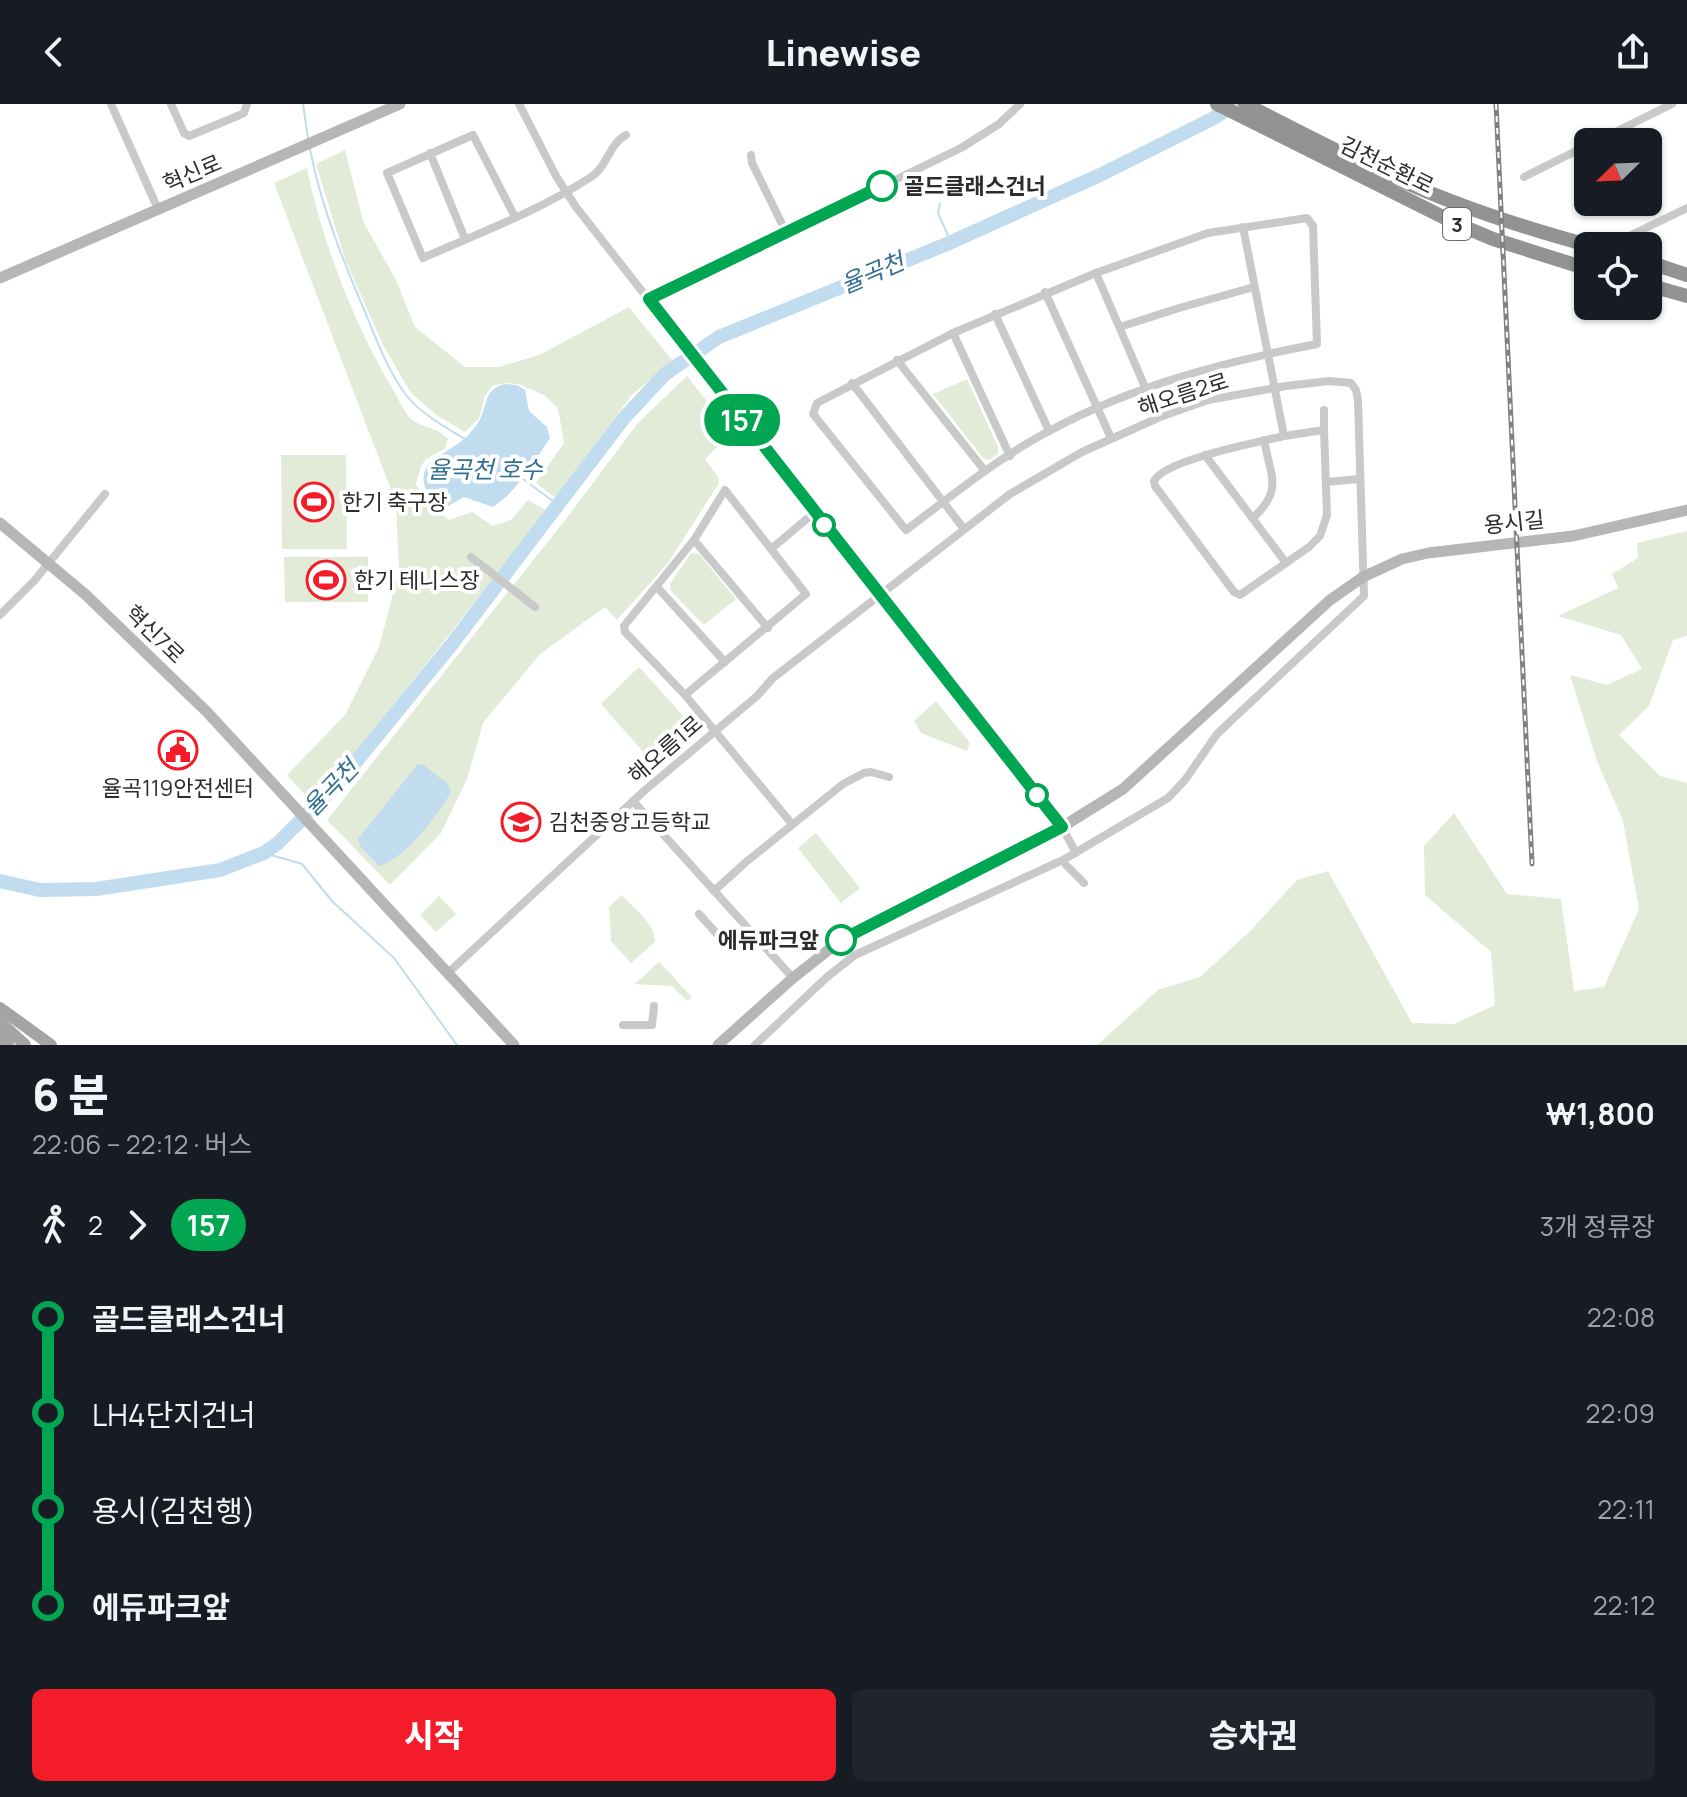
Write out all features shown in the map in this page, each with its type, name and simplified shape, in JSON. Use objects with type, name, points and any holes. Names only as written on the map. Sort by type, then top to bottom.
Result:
[{"type":"highway","name":"김천순환로","points":[[1217,104],[1336,157],[1476,210],[1574,241]]},
{"type":"highway","name":"김천순환로","points":[[1245,104],[1336,157],[1493,239],[1574,265]]},
{"type":"highway","points":[[1662,267],[1687,275]]},
{"type":"highway","points":[[1662,289],[1687,296]]},
{"type":"main road","points":[[0,1010],[36,1045]]},
{"type":"main road","points":[[0,1010],[51,1045]]},
{"type":"main road","points":[[0,1022],[25,1045]]},
{"type":"main road","points":[[0,1036],[8,1045]]},
{"type":"street","points":[[111,104],[158,209]]},
{"type":"street","points":[[171,104],[184,133],[189,136],[240,115],[246,111],[247,104]]},
{"type":"street","name":"혁신로","points":[[0,278],[298,150],[375,109],[400,104]]},
{"type":"street","points":[[519,104],[566,192],[1062,827],[1076,853]]},
{"type":"street","points":[[649,299],[961,148],[999,124],[1020,104]]},
{"type":"street","points":[[1623,128],[1672,104]]},
{"type":"street","points":[[515,217],[473,135],[387,173],[423,258],[515,217],[566,192],[600,170],[614,144],[626,135]]},
{"type":"street","points":[[1524,177],[1574,152]]},
{"type":"street","points":[[430,153],[465,239]]},
{"type":"street","points":[[751,155],[786,232]]},
{"type":"street","points":[[1637,232],[1687,208]]},
{"type":"street","points":[[1307,218],[1313,226],[1317,344],[1268,353],[1145,387],[1097,407],[1049,431],[985,471],[906,530],[813,414],[817,403],[852,383],[1045,292],[1208,233],[1243,227],[1307,218]]},
{"type":"street","points":[[1243,227],[1284,436]]},
{"type":"street","points":[[1096,273],[1145,387]]},
{"type":"street","points":[[1120,327],[1254,287]]},
{"type":"street","points":[[1045,292],[1111,438]]},
{"type":"street","points":[[995,314],[1049,431]]},
{"type":"street","points":[[953,333],[1010,456]]},
{"type":"street","points":[[897,360],[985,471]]},
{"type":"street","name":"해오름2로","points":[[880,596],[1035,477],[1111,438],[1208,400],[1275,387],[1329,381],[1351,383],[1358,401],[1363,577]]},
{"type":"street","points":[[852,383],[964,529]]},
{"type":"street","points":[[1324,410],[1325,526],[1309,547],[1247,593],[1240,595],[1234,592],[1154,481],[1161,472],[1205,455],[1264,440],[1324,430]]},
{"type":"street","points":[[1253,518],[1270,503],[1273,491],[1264,440]]},
{"type":"street","points":[[1205,455],[1286,563]]},
{"type":"street","points":[[1326,482],[1360,479]]},
{"type":"street","points":[[685,695],[806,594],[725,490],[694,540],[627,620],[625,632],[685,695],[792,824]]},
{"type":"street","points":[[0,615],[105,494]]},
{"type":"street","name":"용시길","points":[[718,1045],[841,940],[1062,827],[1123,789],[1330,600],[1363,577],[1402,559],[1428,553],[1573,536],[1687,510]]},
{"type":"street","points":[[771,549],[815,512]]},
{"type":"street","name":"혁신7로","points":[[0,523],[49,562],[207,712],[448,973]]},
{"type":"street","points":[[694,540],[768,628]]},
{"type":"street","points":[[471,557],[535,607]]},
{"type":"street","points":[[755,1045],[855,955],[1076,853],[1168,798],[1185,780],[1217,734],[1364,596],[1363,577]]},
{"type":"street","points":[[657,587],[725,662]]},
{"type":"street","name":"해오름1로","points":[[448,973],[633,801],[757,696],[773,678],[880,596]]},
{"type":"street","points":[[714,891],[792,824],[857,776],[871,772],[889,777]]},
{"type":"street","points":[[633,801],[793,978]]},
{"type":"street","points":[[1066,865],[1084,883]]},
{"type":"street","points":[[699,914],[717,934]]},
{"type":"street","points":[[448,973],[514,1045]]},
{"type":"street","points":[[623,1025],[652,1025],[654,1006]]},
{"type":"green space","points":[[345,150],[363,221],[396,280],[415,327],[465,367],[499,367],[539,355],[629,307],[672,360],[631,396],[556,498],[536,483],[564,443],[558,408],[544,395],[518,384],[492,386],[485,396],[479,418],[465,432],[436,415],[411,393],[383,345],[345,259],[316,164]]},
{"type":"green space","points":[[307,168],[340,280],[377,361],[410,418],[448,439],[445,449],[424,462],[416,485],[428,502],[449,520],[472,512],[493,526],[511,520],[528,500],[547,511],[364,742],[329,783],[309,799],[287,775],[345,715],[379,647],[399,571],[396,503],[274,183]]},
{"type":"green space","points":[[687,376],[732,433],[705,459],[719,483],[668,563],[617,620],[605,607],[540,654],[483,723],[467,779],[441,833],[390,885],[327,820],[569,515],[638,423]]},
{"type":"green space","points":[[967,379],[998,447],[998,454],[989,460],[983,458],[933,394]]},
{"type":"green space","name":"한기 축구장","points":[[281,455],[346,455],[347,549],[282,549]]},
{"type":"green space","points":[[1687,531],[1687,636],[1673,640],[1649,706],[1619,735],[1660,776],[1687,783],[1687,1045],[1097,1045],[1158,990],[1200,977],[1250,931],[1297,880],[1328,871],[1412,1023],[1454,1024],[1495,1005],[1491,952],[1425,895],[1424,846],[1454,813],[1507,894],[1561,899],[1574,991],[1604,987],[1639,909],[1623,821],[1597,761],[1570,675],[1607,685],[1642,669],[1621,635],[1558,616],[1618,588],[1612,574],[1638,558],[1637,543]]},
{"type":"green space","points":[[691,553],[699,554],[736,599],[704,625],[671,591],[670,584]]},
{"type":"green space","name":"한기 테니스장","points":[[284,557],[368,557],[368,602],[285,602]]},
{"type":"green space","points":[[639,667],[694,728],[654,764],[601,704]]},
{"type":"green space","points":[[936,701],[970,743],[967,751],[921,733],[914,721]]},
{"type":"green space","points":[[816,833],[860,888],[841,903],[798,848]]},
{"type":"green space","points":[[622,895],[648,922],[655,942],[631,963],[611,941],[609,907]]},
{"type":"green space","points":[[439,896],[456,914],[436,932],[420,915]]},
{"type":"green space","points":[[659,962],[692,997],[687,1001],[672,986],[635,984]]},
{"type":"water","name":"율곡천 호수","points":[[505,384],[517,385],[525,390],[529,411],[547,427],[550,438],[518,484],[493,507],[464,497],[448,506],[435,502],[425,486],[426,468],[470,433],[480,419],[490,392]]},
{"type":"water","points":[[422,764],[448,784],[451,792],[438,813],[410,845],[379,866],[360,846],[358,839],[417,765]]},
{"type":"waterway","name":"율곡천","points":[[303,104],[308,138]]},
{"type":"waterway","name":"율곡천","points":[[0,881],[40,890],[96,889],[220,870],[264,853],[342,779],[452,644],[624,418],[665,374],[719,337],[947,244],[1100,175],[1236,104]]},
{"type":"waterway","name":"율곡천","points":[[310,149],[340,252],[394,376],[419,408],[465,439]]},
{"type":"waterway","points":[[940,203],[938,213],[951,242]]},
{"type":"waterway","name":"율곡천","points":[[522,478],[558,505]]},
{"type":"waterway","points":[[264,853],[302,864],[332,901],[394,958],[457,1045]]},
{"type":"railway","points":[[1496,104],[1532,864]]},
{"type":"bus line","name":"157","points":[[841,940],[1062,827],[649,299],[882,186]]},
{"type":"place","name":"골드클래스건너","points":[[882,186]]},
{"type":"place","name":"한기 축구장","points":[[314,502]]},
{"type":"place","name":"한기 테니스장","points":[[326,580]]},
{"type":"place","name":"율곡119안전센터","points":[[178,750]]},
{"type":"place","name":"김천중앙고등학교","points":[[521,822]]},
{"type":"place","name":"에듀파크앞","points":[[841,940]]}]
